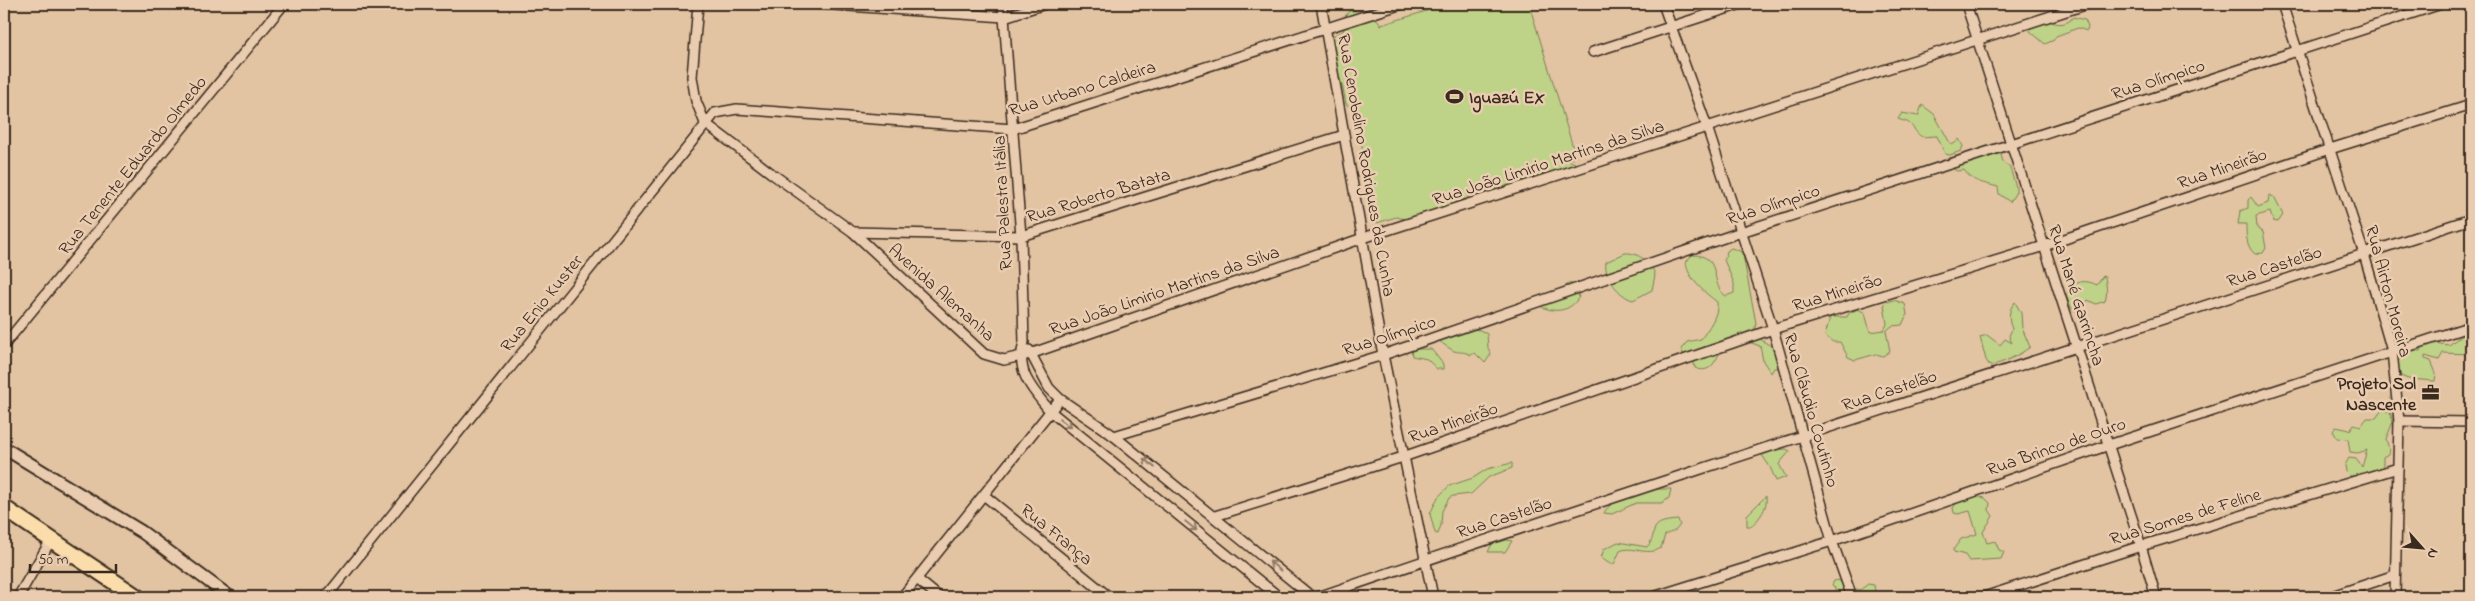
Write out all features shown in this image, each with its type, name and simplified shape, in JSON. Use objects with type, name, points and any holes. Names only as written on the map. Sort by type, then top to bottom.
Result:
[{"type":"highway","points":[[4,508],[137,597]]},
{"type":"street","name":"Rua Tenente Eduardo Olmedo","points":[[4,345],[284,4]]},
{"type":"street","points":[[698,4],[692,77],[696,101],[705,123]]},
{"type":"street","points":[[820,4],[1004,17],[1045,4]]},
{"type":"street","name":"Rua Palestra Itália","points":[[1003,4],[1021,236],[1024,342],[1020,356]]},
{"type":"street","name":"Rua Cenobelino Rodrigues da Cunha","points":[[1322,4],[1383,355],[1433,597]]},
{"type":"street","name":"Rua Urbano Caldeira","points":[[705,123],[715,113],[737,109],[1014,129],[1402,4]]},
{"type":"street","name":"Rua Cláudio Coutinho","points":[[1663,4],[1707,127],[1773,329],[1832,541],[1852,597]]},
{"type":"street","points":[[1593,52],[1741,4]]},
{"type":"street","name":"Rua Mané Garrincha","points":[[1966,4],[2142,546],[2156,597]]},
{"type":"street","name":"Rua João Limirio Martins da Silva","points":[[1020,356],[1363,238],[2088,4]]},
{"type":"street","name":"Rua Airton Moreira","points":[[2282,4],[2364,254],[2392,351],[2399,421],[2395,597]]},
{"type":"street","name":"Rua Olímpico","points":[[1114,436],[1383,355],[1741,232],[2441,4]]},
{"type":"street","name":"Rua Mineirão","points":[[1215,516],[1403,457],[1773,329],[2044,246],[2330,149],[2471,105]]},
{"type":"street","name":"Avenida Alemanha","points":[[705,123],[771,174],[853,232],[984,354],[1004,360],[1020,356]]},
{"type":"street","name":"Rua Enio Kuster","points":[[326,597],[705,123]]},
{"type":"street","name":"Rua Roberto Batata","points":[[853,232],[1021,236],[1344,135]]},
{"type":"street","name":"Rua Castelão","points":[[1318,597],[1802,435],[2077,348],[2471,219]]},
{"type":"street","name":"Rua Brinco de Ouro","points":[[1653,597],[1832,541],[2109,444],[2471,326]]},
{"type":"street","name":"Rua Palestra Itália","points":[[1024,342],[1030,354]]},
{"type":"street","points":[[1030,354],[1049,388],[1060,399],[1114,436],[1215,516],[1312,597]]},
{"type":"street","points":[[1020,356],[1022,368],[1033,390],[1050,411],[1279,597]]},
{"type":"street","points":[[902,597],[985,496],[1060,399]]},
{"type":"street","points":[[2399,421],[2471,422]]},
{"type":"street","points":[[4,448],[142,532],[230,597]]},
{"type":"street","name":"Rua Somes de Feline","points":[[1984,597],[2142,546],[2398,468]]},
{"type":"street","name":"Rua França","points":[[985,496],[1109,597]]},
{"type":"street","points":[[18,597],[51,540]]},
{"type":"street","points":[[2329,597],[2395,575]]},
{"type":"street","points":[[917,579],[939,597]]},
{"type":"green space","name":"Iguazú EX","points":[[1449,4],[1529,4],[1576,157],[1567,160],[1575,163],[1571,170],[1507,189],[1484,187],[1468,193],[1468,201],[1410,220],[1396,217],[1377,223],[1355,111],[1346,104],[1342,84],[1336,73],[1330,41],[1333,36],[1343,31],[1345,27],[1342,20],[1349,11],[1368,12],[1381,25]]},
{"type":"green space","points":[[2073,17],[2085,20],[2088,27],[2087,31],[2078,28],[2056,36],[2054,40],[2045,44],[2030,31],[2031,28],[2049,21],[2062,24],[2068,22]]},
{"type":"green space","points":[[1922,105],[1934,114],[1950,143],[1954,144],[1959,139],[1963,146],[1961,151],[1950,155],[1945,154],[1937,136],[1920,136],[1909,123],[1898,119],[1902,113],[1918,116]]},
{"type":"green space","points":[[2000,151],[2003,162],[2010,168],[2016,187],[2016,192],[2010,202],[1999,194],[1998,187],[1971,178],[1964,170],[1957,171],[1953,169],[1953,164]]},
{"type":"green space","points":[[2269,195],[2274,197],[2283,215],[2278,222],[2273,221],[2270,212],[2256,216],[2257,228],[2263,232],[2266,248],[2263,253],[2255,254],[2248,244],[2246,224],[2238,224],[2240,211],[2248,208],[2248,200],[2251,197],[2258,207],[2268,203]]},
{"type":"green space","points":[[1731,248],[1740,251],[1743,255],[1756,323],[1754,333],[1775,350],[1778,355],[1778,368],[1774,368],[1771,373],[1763,361],[1760,346],[1735,337],[1724,345],[1714,363],[1707,369],[1695,368],[1693,359],[1683,354],[1681,349],[1687,342],[1701,339],[1712,322],[1717,307],[1717,302],[1702,290],[1693,279],[1686,262],[1692,255],[1702,256],[1708,260],[1712,265],[1721,291],[1726,296],[1734,293],[1734,283],[1724,260],[1727,251]]},
{"type":"green space","points":[[1625,253],[1635,254],[1644,259],[1651,266],[1655,275],[1652,290],[1633,300],[1618,290],[1610,279],[1606,268],[1606,262]]},
{"type":"green space","points":[[2103,276],[2105,277],[2106,289],[2105,301],[2096,304],[2088,300],[2079,313],[2072,309],[2066,296],[2072,287],[2079,282],[2097,285]]},
{"type":"green space","points":[[1570,283],[1575,286],[1579,297],[1576,302],[1562,310],[1551,310],[1540,306],[1539,304]]},
{"type":"green space","points":[[1894,300],[1905,304],[1907,314],[1902,325],[1892,326],[1886,331],[1890,351],[1883,356],[1876,354],[1855,360],[1848,357],[1840,342],[1833,342],[1825,336],[1830,317],[1847,317],[1849,313],[1858,309],[1865,313],[1870,332],[1884,330],[1887,324],[1884,305]]},
{"type":"green space","points":[[2015,302],[2021,313],[2022,328],[2030,347],[2001,363],[1990,366],[1986,360],[1980,337],[1987,335],[2000,345],[2005,339],[2012,343],[2009,336],[2012,329],[2009,315]]},
{"type":"green space","points":[[1444,327],[1463,333],[1469,329],[1480,330],[1487,334],[1488,348],[1491,354],[1485,363],[1475,353],[1471,355],[1454,351],[1438,340],[1436,338],[1437,331]]},
{"type":"green space","points":[[2471,334],[2471,354],[2443,353],[2439,360],[2425,356],[2425,359],[2431,361],[2436,373],[2435,381],[2408,379],[2401,376],[2398,362],[2407,350],[2420,351],[2424,344],[2449,345],[2462,335]]},
{"type":"green space","points":[[1431,349],[1443,364],[1443,369],[1437,369],[1427,359],[1412,356],[1411,351]]},
{"type":"green space","points":[[2382,410],[2390,412],[2393,422],[2386,439],[2389,449],[2388,454],[2383,457],[2383,466],[2365,476],[2350,476],[2346,472],[2345,465],[2349,458],[2356,459],[2362,467],[2367,450],[2358,453],[2350,452],[2348,439],[2337,438],[2333,431],[2336,427],[2350,430],[2354,424],[2361,426],[2367,418],[2376,418]]},
{"type":"green space","points":[[1786,449],[1790,451],[1779,464],[1786,477],[1776,481],[1762,455]]},
{"type":"green space","points":[[1512,463],[1512,468],[1489,477],[1471,494],[1449,498],[1442,511],[1438,534],[1435,533],[1430,514],[1438,497],[1449,486],[1473,478],[1487,469]]},
{"type":"green space","points":[[1651,489],[1671,489],[1669,498],[1662,503],[1636,503],[1612,514],[1604,513],[1607,508],[1618,500]]},
{"type":"green space","points":[[1766,496],[1765,508],[1760,516],[1751,526],[1747,526],[1747,515]]},
{"type":"green space","points":[[1975,496],[1985,498],[1990,503],[1989,510],[1993,516],[1983,532],[1987,543],[1995,541],[1999,550],[2004,552],[2001,559],[1969,561],[1965,555],[1953,550],[1961,539],[1977,534],[1970,511],[1958,514],[1954,513],[1953,508],[1958,500]]},
{"type":"green space","points":[[1678,520],[1680,524],[1675,530],[1665,535],[1661,548],[1651,551],[1630,549],[1620,551],[1614,564],[1610,564],[1601,558],[1604,549],[1618,542],[1647,547],[1657,526],[1667,521]]},
{"type":"green space","points":[[1507,540],[1512,541],[1505,552],[1488,552],[1492,544]]},
{"type":"green space","points":[[1838,580],[1846,586],[1860,590],[1868,584],[1874,585],[1876,597],[1835,597],[1836,589],[1832,585],[1834,581]]},
{"type":"place","name":"Iguazú EX","points":[[1455,97]]},
{"type":"place","name":"Projeto Sol Nascente","points":[[2430,393]]}]
